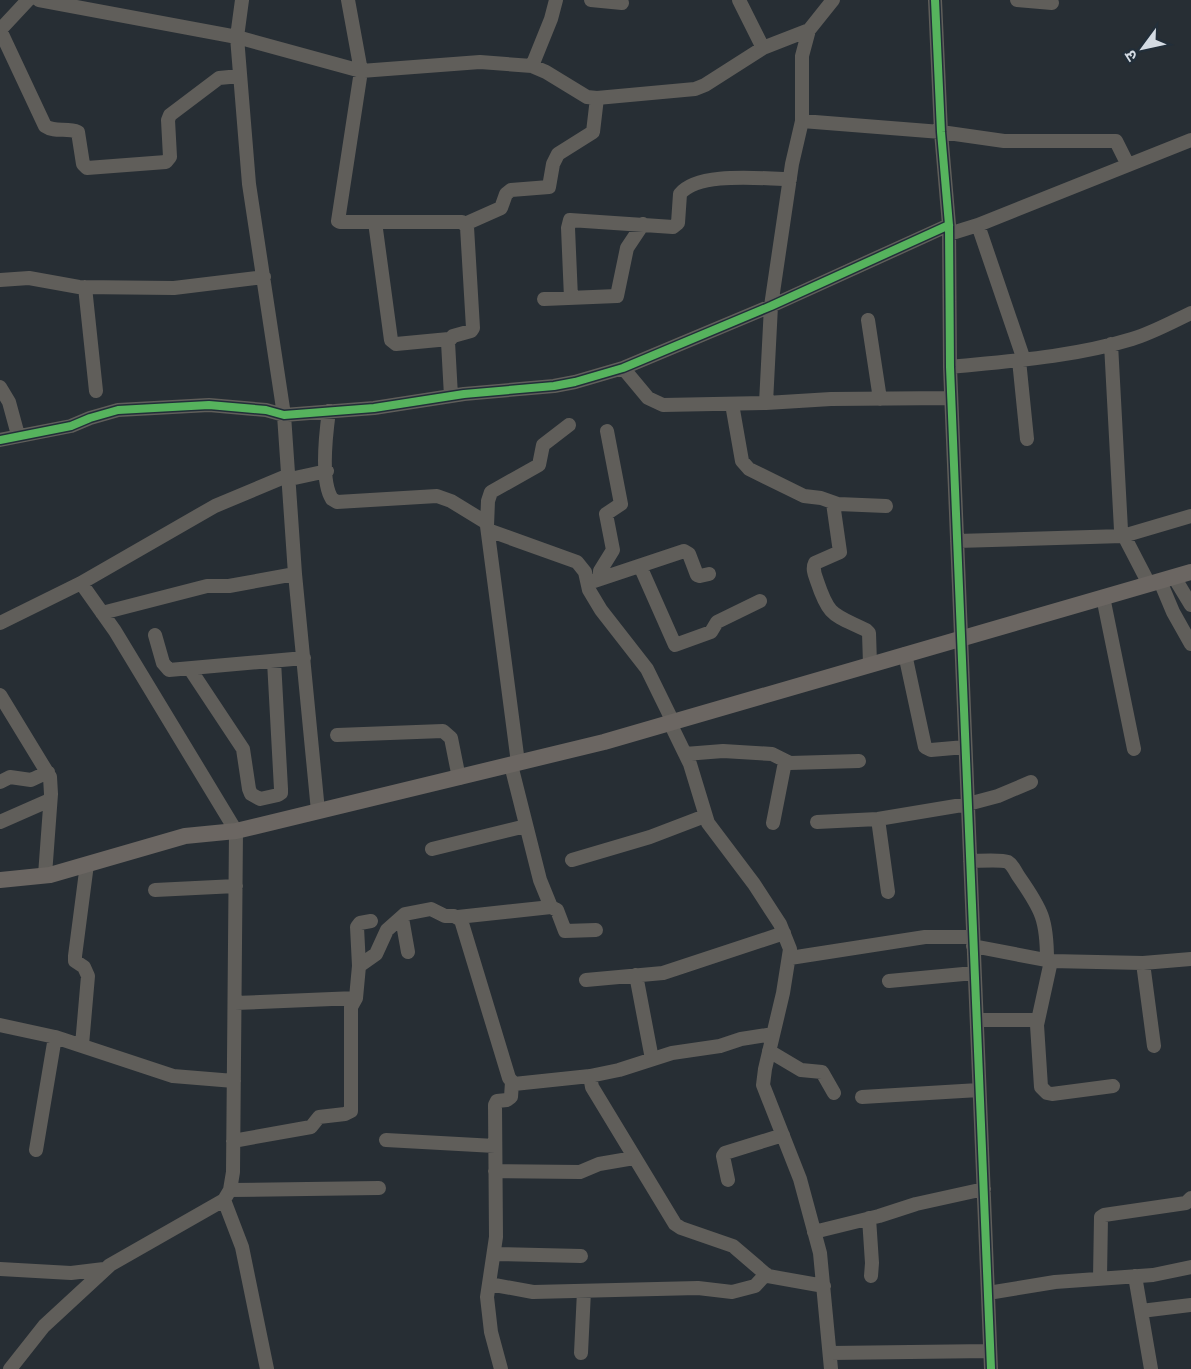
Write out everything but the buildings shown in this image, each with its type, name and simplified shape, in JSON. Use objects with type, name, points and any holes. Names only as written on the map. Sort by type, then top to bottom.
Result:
[{"type":"main road","points":[[0,880],[45,875],[185,836],[236,831],[604,742],[1191,572]]},
{"type":"street","points":[[28,0],[0,30],[45,126],[52,130],[72,129],[78,132],[83,164],[87,168],[166,162],[170,158],[168,120],[170,115],[219,78],[240,76]]},
{"type":"street","points":[[40,0],[237,37],[361,70],[480,62],[532,66],[587,97],[597,98],[705,85],[763,48],[809,30]]},
{"type":"street","points":[[242,0],[237,37],[249,184],[284,415],[318,811]]},
{"type":"street","points":[[348,0],[361,70],[338,220],[340,222],[465,224],[501,208],[510,190],[549,187],[553,164],[558,154],[593,132],[597,98]]},
{"type":"street","points":[[532,66],[556,0]]},
{"type":"street","points":[[591,0],[622,3]]},
{"type":"street","points":[[739,0],[763,48]]},
{"type":"street","points":[[818,0],[822,14]]},
{"type":"street","points":[[766,403],[771,306],[790,179],[802,120],[802,56],[809,30],[832,0]]},
{"type":"street","points":[[935,0],[940,132],[949,230],[951,398],[991,1369]]},
{"type":"street","points":[[1017,0],[1052,3]]},
{"type":"street","points":[[802,120],[940,132],[1004,141],[1116,141],[1128,165]]},
{"type":"street","points":[[0,440],[71,426],[118,410],[209,405],[266,410],[284,415],[374,408],[451,396],[554,386],[623,368],[949,230],[978,225],[1128,165],[1190,143]]},
{"type":"street","points":[[571,298],[568,228],[570,220],[676,225],[680,194],[683,190],[702,181],[790,179]]},
{"type":"street","points":[[375,222],[391,340],[396,344],[449,339],[471,331],[473,328],[468,231],[465,224]]},
{"type":"street","points":[[544,299],[617,296],[627,248],[643,224]]},
{"type":"street","points":[[978,225],[1022,360],[1027,439]]},
{"type":"street","points":[[0,280],[29,278],[86,287],[174,288],[264,277]]},
{"type":"street","points":[[86,287],[96,391]]},
{"type":"street","points":[[950,367],[1022,360],[1111,344],[1131,339],[1191,314]]},
{"type":"street","points":[[868,320],[880,399]]},
{"type":"street","points":[[449,339],[451,396]]},
{"type":"street","points":[[1111,344],[1120,521],[1123,536],[1161,581],[1191,605]]},
{"type":"street","points":[[623,368],[648,398],[663,405],[831,399],[951,398]]},
{"type":"street","points":[[0,387],[9,402],[18,435]]},
{"type":"street","points":[[732,404],[744,465],[800,495],[821,498],[833,503],[886,506]]},
{"type":"street","points":[[329,411],[325,444],[327,471],[330,495],[337,502],[436,496],[451,501],[487,526],[577,562],[594,581]]},
{"type":"street","points":[[551,907],[540,880],[526,826],[514,764],[487,526],[488,501],[491,492],[539,465],[543,445],[569,425]]},
{"type":"street","points":[[608,431],[621,504],[606,514],[612,550],[594,581],[594,600],[647,669],[692,769],[705,816],[713,832],[754,884],[784,933],[790,949],[763,1085],[800,1179],[820,1252],[831,1369]]},
{"type":"street","points":[[0,623],[81,583],[215,506],[290,477],[327,471]]},
{"type":"street","points":[[833,503],[840,552],[815,563],[814,571],[824,603],[829,610],[869,633],[870,664]]},
{"type":"street","points":[[957,541],[1123,536],[1191,516]]},
{"type":"street","points":[[594,581],[684,551],[689,554],[697,575],[709,574]]},
{"type":"street","points":[[640,566],[675,645],[711,632],[717,622],[760,601]]},
{"type":"street","points":[[102,613],[207,586],[228,586],[296,574]]},
{"type":"street","points":[[1161,581],[1170,606],[1191,644]]},
{"type":"street","points":[[81,583],[116,631],[236,831],[233,1172],[227,1195],[242,1247],[267,1369]]},
{"type":"street","points":[[1103,597],[1134,749]]},
{"type":"street","points":[[155,635],[165,668],[169,670],[304,658]]},
{"type":"street","points":[[905,654],[925,747],[931,750],[965,747]]},
{"type":"street","points":[[190,669],[243,749],[249,789],[251,794],[260,799],[278,795],[281,789],[274,661]]},
{"type":"street","points":[[0,695],[48,772],[51,782],[45,875]]},
{"type":"street","points":[[337,735],[443,731],[451,738],[459,778]]},
{"type":"street","points":[[685,754],[723,751],[772,754],[785,762],[859,761]]},
{"type":"street","points":[[773,823],[785,762]]},
{"type":"street","points":[[0,782],[10,777],[31,780],[48,772]]},
{"type":"street","points":[[817,822],[878,819],[968,804],[998,796],[1031,782]]},
{"type":"street","points":[[0,822],[51,800]]},
{"type":"street","points":[[572,860],[650,837],[705,816]]},
{"type":"street","points":[[878,819],[888,892]]},
{"type":"street","points":[[432,849],[526,826]]},
{"type":"street","points":[[970,861],[1003,861],[1011,865],[1041,912],[1047,933],[1049,960],[1037,1033],[1041,1087],[1052,1094],[1113,1086]]},
{"type":"street","points":[[82,1045],[88,976],[84,968],[75,961],[75,956],[87,864]]},
{"type":"street","points":[[155,890],[236,886]]},
{"type":"street","points":[[359,966],[376,954],[387,930],[407,913],[431,909],[445,916],[459,917],[551,907],[557,910],[565,931],[596,930]]},
{"type":"street","points":[[459,917],[512,1082],[510,1099],[495,1103],[496,1237],[487,1297],[491,1332],[501,1369]]},
{"type":"street","points":[[402,918],[408,952]]},
{"type":"street","points":[[233,1141],[311,1127],[319,1117],[351,1112],[351,1007],[356,998],[359,966],[357,927],[360,923],[371,921]]},
{"type":"street","points":[[586,980],[663,973],[784,933]]},
{"type":"street","points":[[790,958],[925,938],[973,942],[1049,960],[1143,963],[1191,959]]},
{"type":"street","points":[[1143,963],[1154,1046]]},
{"type":"street","points":[[889,981],[974,973]]},
{"type":"street","points":[[636,975],[652,1059]]},
{"type":"street","points":[[235,1003],[356,998]]},
{"type":"street","points":[[977,1020],[1038,1020]]},
{"type":"street","points":[[0,1025],[55,1037],[173,1076],[234,1081]]},
{"type":"street","points":[[512,1082],[518,1084],[590,1076],[632,1067],[672,1053],[720,1046],[748,1037],[773,1034]]},
{"type":"street","points":[[36,1150],[55,1037]]},
{"type":"street","points":[[769,1051],[801,1070],[822,1072],[834,1093]]},
{"type":"street","points":[[590,1076],[592,1088],[675,1224],[733,1246],[766,1274],[775,1278],[824,1286]]},
{"type":"street","points":[[862,1097],[980,1090]]},
{"type":"street","points":[[728,1179],[723,1156],[725,1153],[783,1135]]},
{"type":"street","points":[[386,1140],[495,1146]]},
{"type":"street","points":[[495,1171],[580,1172],[599,1164],[634,1158]]},
{"type":"street","points":[[10,1369],[44,1326],[104,1269],[227,1195],[379,1188]]},
{"type":"street","points":[[814,1232],[916,1204],[984,1190]]},
{"type":"street","points":[[1100,1278],[1101,1217],[1186,1203],[1191,1198]]},
{"type":"street","points":[[869,1218],[871,1276]]},
{"type":"street","points":[[494,1254],[581,1256]]},
{"type":"street","points":[[988,1293],[1055,1282],[1153,1275],[1191,1268]]},
{"type":"street","points":[[0,1269],[71,1273],[104,1269]]},
{"type":"street","points":[[489,1284],[533,1292],[698,1288],[738,1291],[755,1286],[766,1274]]},
{"type":"street","points":[[1135,1276],[1150,1369]]},
{"type":"street","points":[[580,1353],[584,1291]]},
{"type":"street","points":[[1142,1311],[1191,1305]]},
{"type":"street","points":[[830,1353],[990,1351]]},
{"type":"cycle path","points":[[935,0],[941,132],[949,225],[950,367],[991,1369]]},
{"type":"cycle path","points":[[0,440],[71,426],[118,410],[209,405],[266,410],[284,415],[374,408],[464,394],[575,382],[623,368],[771,306],[949,225]]}]
